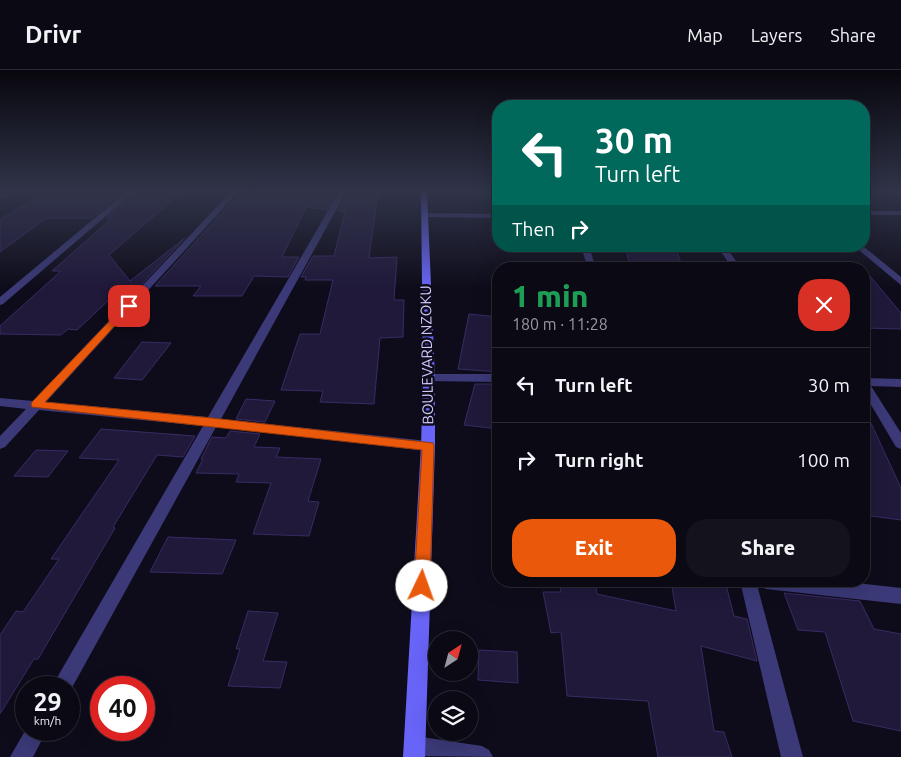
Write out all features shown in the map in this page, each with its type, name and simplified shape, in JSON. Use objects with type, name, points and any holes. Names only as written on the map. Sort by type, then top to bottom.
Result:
[{"type":"street","points":[[0,302],[93,224]]},
{"type":"street","points":[[0,444],[205,224]]},
{"type":"street","points":[[68,676],[326,224]]},
{"type":"street","name":"BOULEVARD NZOKU","points":[[414,752],[428,446],[429,378],[425,224]]},
{"type":"street","points":[[865,252],[901,282]]},
{"type":"street","points":[[429,378],[492,378]]},
{"type":"street","points":[[870,383],[901,383]]},
{"type":"street","points":[[870,393],[901,444]]},
{"type":"street","points":[[0,402],[212,422],[428,446]]},
{"type":"street","points":[[750,587],[792,757]]},
{"type":"street","points":[[820,587],[901,596]]},
{"type":"street","points":[[21,757],[30,741]]},
{"type":"street","points":[[414,752],[482,757]]},
{"type":"building","points":[[0,224],[38,224],[0,252]]},
{"type":"building","points":[[105,224],[145,224],[109,255],[130,281],[185,238],[140,286],[130,285],[117,298],[111,298],[77,330],[68,329],[61,335],[0,334],[0,326],[61,271],[52,271]]},
{"type":"building","points":[[212,224],[298,224],[282,257],[299,257],[288,277],[254,276],[242,296],[193,296],[201,286],[155,286]]},
{"type":"building","points":[[342,224],[374,224],[369,258],[397,257],[394,300],[404,300],[403,337],[380,338],[374,404],[320,402],[323,391],[281,390],[300,334],[320,334],[333,280],[305,280],[306,277],[301,277],[313,256],[334,256]]},
{"type":"building","points":[[627,252],[677,252],[681,262],[629,262]]},
{"type":"building","points":[[870,276],[901,313],[901,329],[870,328]]},
{"type":"building","points":[[469,314],[492,316],[492,371],[458,369]]},
{"type":"building","points":[[142,342],[171,343],[142,380],[114,378]]},
{"type":"building","points":[[475,384],[492,384],[492,428],[464,425]]},
{"type":"building","points":[[246,399],[275,401],[265,422],[236,419]]},
{"type":"building","points":[[870,421],[901,488],[901,520],[870,516]]},
{"type":"building","points":[[101,429],[195,436],[183,457],[157,455],[113,527],[115,528],[38,659],[34,659],[23,676],[15,676],[15,690],[0,714],[0,635],[16,611],[23,612],[59,559],[51,559],[119,460],[79,458]]},
{"type":"building","points":[[230,431],[260,434],[254,447],[280,448],[276,457],[321,459],[308,501],[319,502],[309,536],[253,534],[271,483],[236,482],[239,474],[196,473],[212,437],[226,438]]},
{"type":"building","points":[[36,450],[68,451],[48,477],[14,476]]},
{"type":"building","points":[[168,537],[236,540],[222,574],[150,572]]},
{"type":"building","points":[[560,587],[596,587],[597,594],[676,611],[672,587],[727,587],[734,616],[747,619],[757,661],[701,646],[714,731],[724,732],[732,757],[658,757],[648,701],[567,696],[561,632],[551,633],[543,592],[561,592]]},
{"type":"building","points":[[784,593],[860,601],[874,629],[901,634],[901,731],[853,721],[825,632],[798,630]]},
{"type":"building","points":[[248,611],[278,613],[263,661],[287,662],[280,688],[228,686],[240,649],[236,649]]},
{"type":"building","points":[[479,650],[517,652],[518,683],[478,680]]},
{"type":"route","points":[[129,306],[36,405],[428,446],[422,586]]}]
